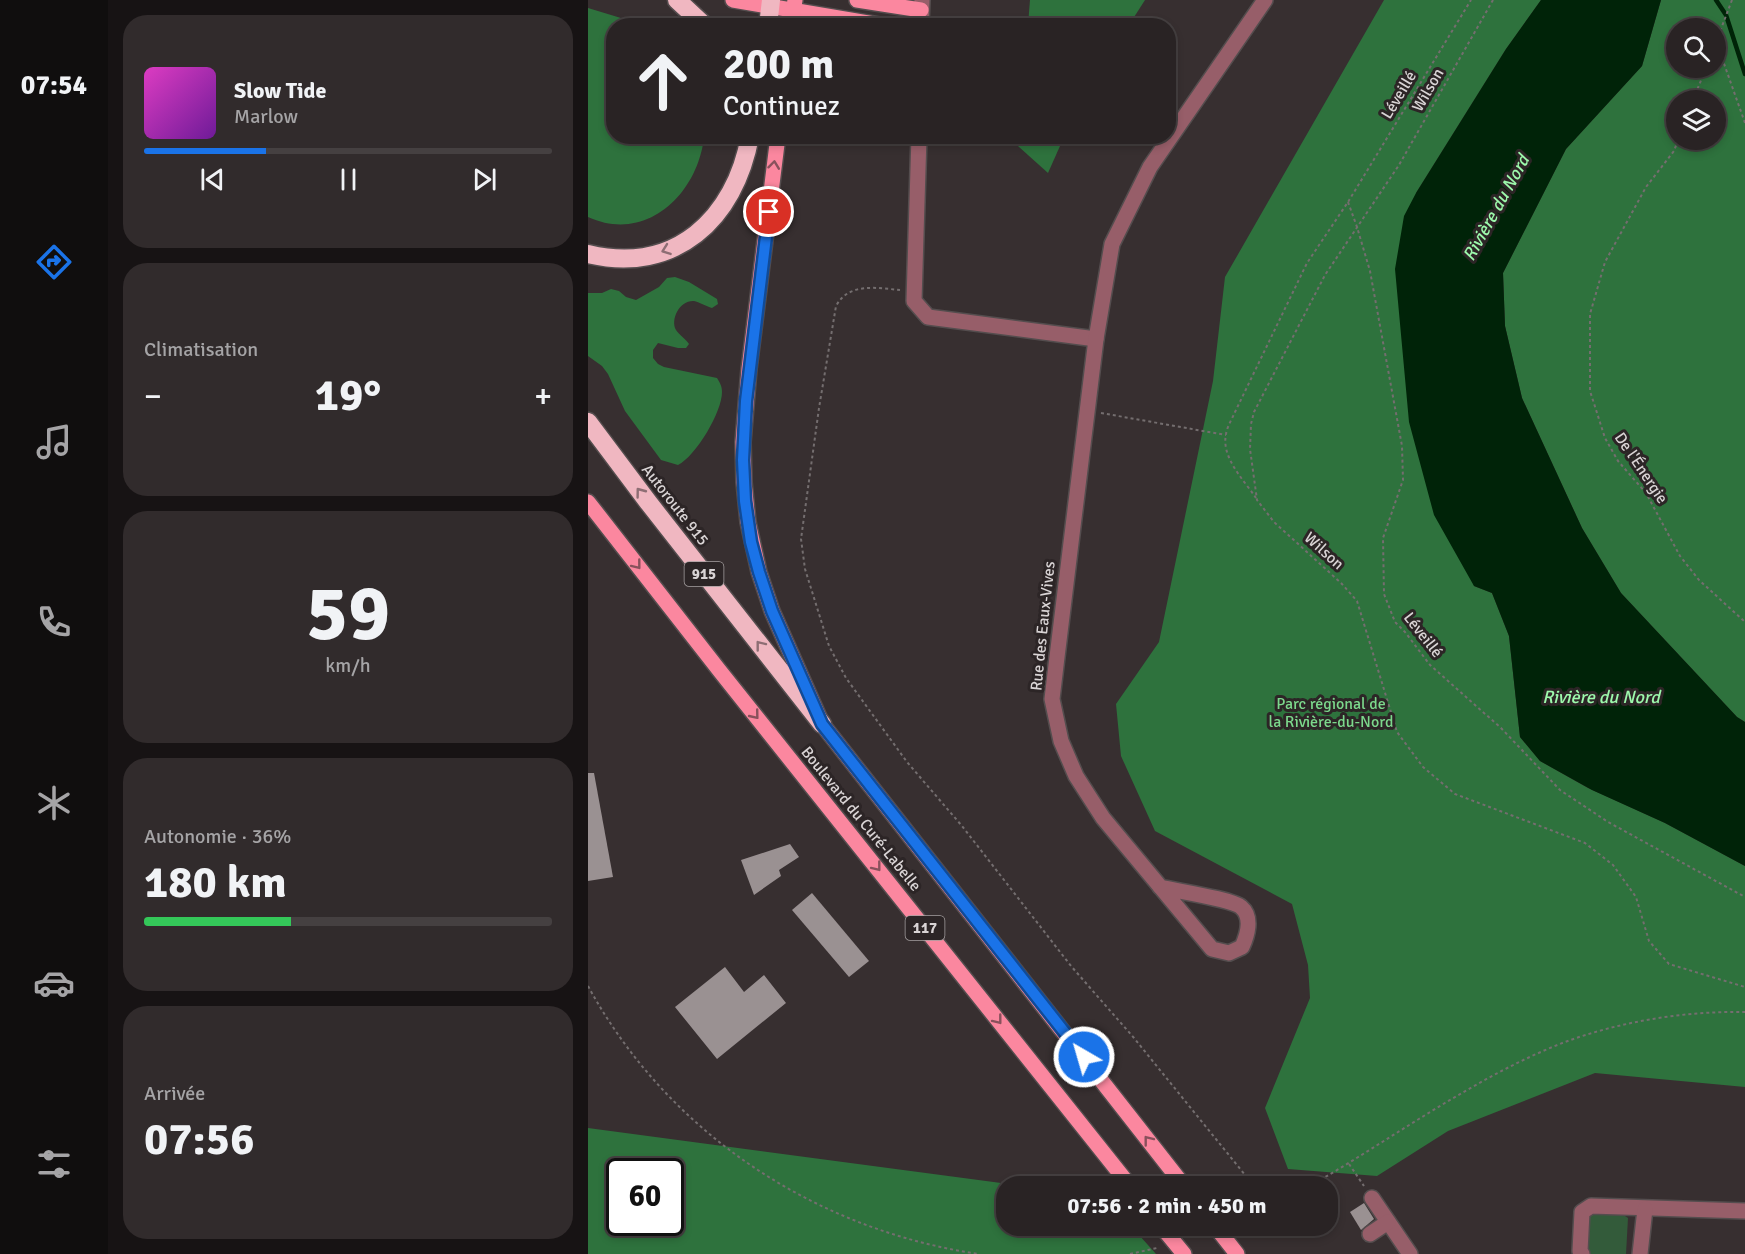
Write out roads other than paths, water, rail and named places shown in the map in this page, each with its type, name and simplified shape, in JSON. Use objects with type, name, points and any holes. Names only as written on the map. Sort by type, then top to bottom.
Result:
[{"type":"highway","points":[[677,0],[696,18]]},
{"type":"highway","points":[[769,18],[770,3]]},
{"type":"highway","points":[[588,254],[619,259],[647,256],[670,250],[696,235],[714,219],[730,195],[743,168],[748,144]]},
{"type":"highway","name":"Autoroute 915","points":[[588,422],[822,724]]},
{"type":"main road","points":[[733,0],[770,3],[793,12],[833,18]]},
{"type":"main road","points":[[857,0],[922,5]]},
{"type":"main road","name":"Boulevard du Curé-Labelle","points":[[777,144],[743,442],[744,492],[751,542],[767,599],[822,724],[1176,1176]]},
{"type":"main road","name":"Boulevard du Curé-Labelle","points":[[588,502],[1122,1176]]},
{"type":"main road","points":[[1169,1236],[1184,1254]]},
{"type":"main road","points":[[1223,1236],[1237,1254]]},
{"type":"street","name":"Rue des Eaux-Vives","points":[[1176,129],[1265,0]]},
{"type":"street","points":[[918,144],[914,301],[928,317],[1096,339]]},
{"type":"street","name":"Rue des Eaux-Vives","points":[[1160,886],[1228,902],[1242,908],[1247,916],[1248,932],[1242,946],[1229,953],[1212,949],[1103,818],[1076,776],[1062,741],[1052,699],[1096,339],[1112,244],[1150,167],[1166,144]]},
{"type":"street","points":[[1370,1194],[1410,1254]]},
{"type":"street","points":[[1582,1254],[1580,1251],[1582,1212],[1591,1206],[1745,1211]]},
{"type":"street","points":[[1640,1254],[1645,1209]]},
{"type":"street","points":[[1371,1234],[1389,1222]]},
{"type":"water","name":"Rivière du Nord","points":[[1541,0],[1661,0],[1642,66],[1566,149],[1503,273],[1505,326],[1522,398],[1582,528],[1621,593],[1737,717],[1745,722],[1745,866],[1665,823],[1592,790],[1540,761],[1520,737],[1509,636],[1492,593],[1474,586],[1434,515],[1409,422],[1395,269],[1404,216],[1506,49]]},
{"type":"waterway","name":"Rivière du Nord","points":[[1716,0],[1726,15],[1745,74]]},
{"type":"park label","name":"Parc régional de la Rivière-du-Nord","points":[[1331,713]]}]
